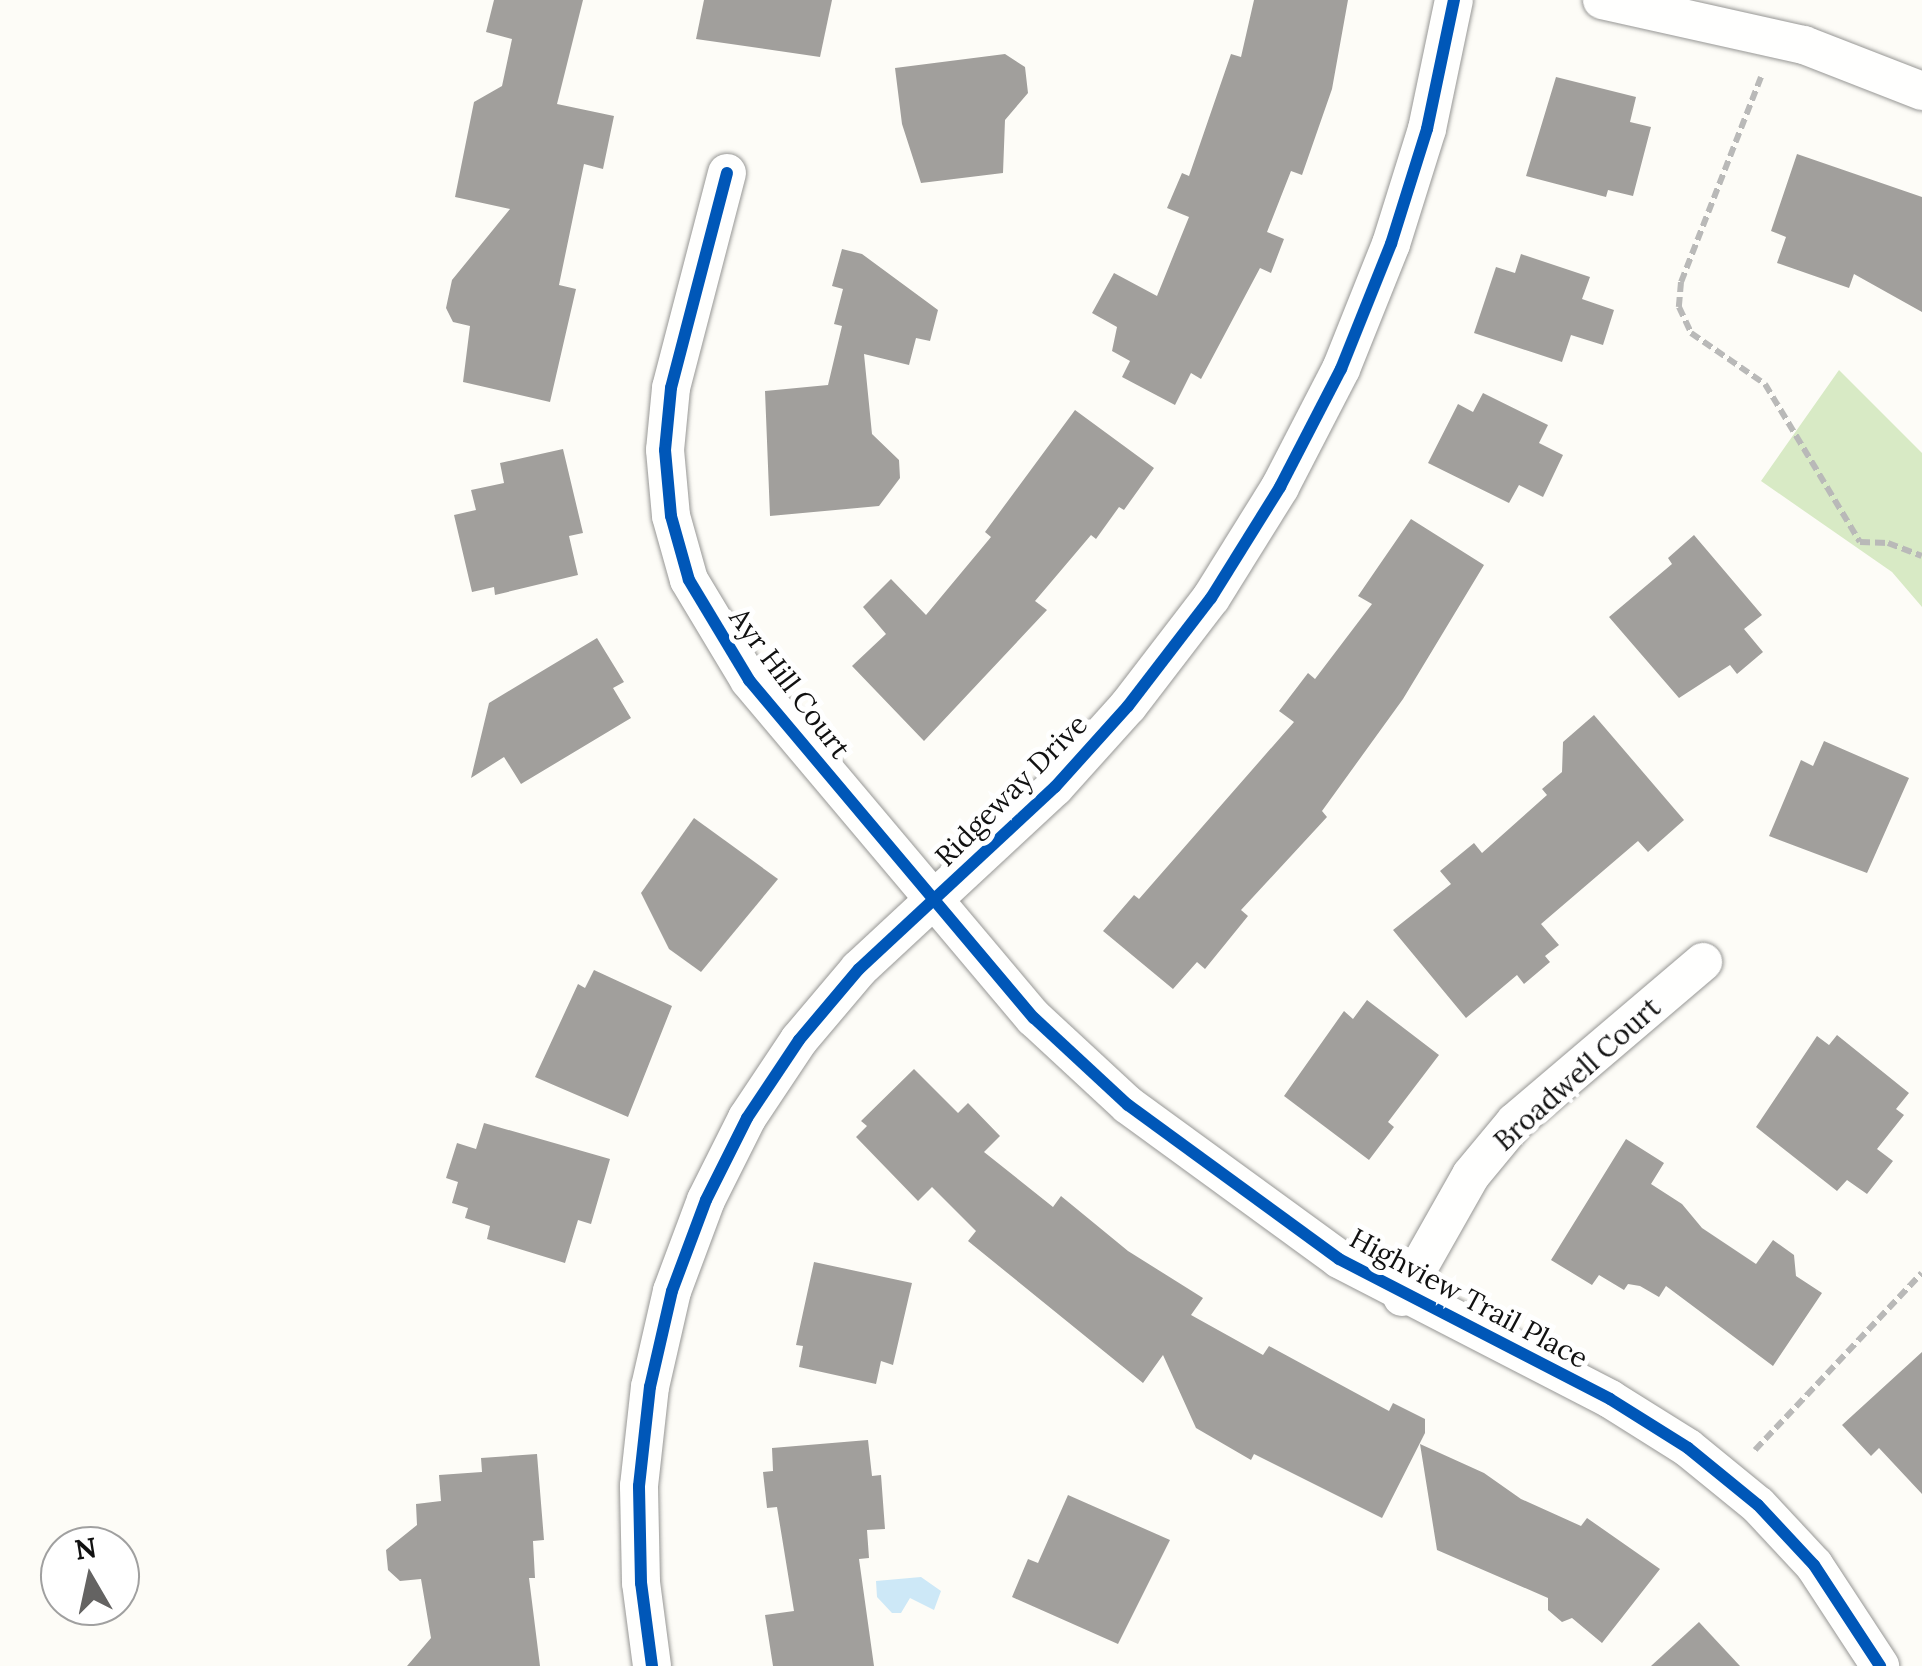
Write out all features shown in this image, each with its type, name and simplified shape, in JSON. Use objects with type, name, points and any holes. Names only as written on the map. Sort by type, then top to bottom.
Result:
[{"type":"street","name":"Ridgeway Drive","points":[[652,1666],[641,1583],[640,1486],[650,1387],[672,1291],[706,1200],[747,1118],[799,1040],[859,969],[1054,787],[1128,706],[1210,598],[1280,486],[1341,369],[1391,244],[1427,128],[1454,0]]},
{"type":"street","points":[[1602,0],[1775,37],[1922,91]]},
{"type":"street","name":"Ayr Hill Court","points":[[727,174],[671,388],[666,450],[676,532],[717,636],[933,901]]},
{"type":"street","name":"Highview Trail Place","points":[[933,901],[1034,1018],[1128,1105],[1234,1188],[1402,1297],[1610,1399],[1727,1480],[1814,1565],[1880,1666]]},
{"type":"street","name":"Broadwell Court","points":[[1402,1297],[1471,1175],[1515,1122],[1703,962]]},
{"type":"path","points":[[1775,37],[1680,282],[1679,307],[1691,332],[1766,384],[1860,542],[1888,543],[1922,556]]},
{"type":"path","points":[[1727,1480],[1922,1273]]},
{"type":"green space","points":[[1839,370],[1922,453],[1922,607],[1892,572],[1761,481]]},
{"type":"water","points":[[921,1577],[941,1591],[934,1610],[910,1598],[901,1613],[892,1613],[877,1597],[876,1581]]},
{"type":"building","points":[[494,0],[583,0],[557,104],[614,116],[603,169],[584,164],[559,285],[576,289],[550,402],[463,382],[470,326],[453,322],[446,308],[452,280],[510,209],[455,197],[474,102],[502,86],[512,39],[486,32]]},
{"type":"building","points":[[704,0],[832,0],[820,57],[696,39]]},
{"type":"building","points":[[1254,0],[1348,0],[1332,89],[1302,175],[1291,171],[1267,232],[1284,239],[1271,273],[1260,268],[1201,379],[1191,373],[1175,405],[1122,377],[1130,361],[1112,351],[1117,327],[1092,313],[1114,273],[1157,296],[1189,217],[1167,208],[1182,173],[1189,176],[1231,54],[1241,57]]},
{"type":"building","points":[[1005,54],[1025,67],[1028,93],[1005,120],[1003,173],[921,183],[902,124],[895,68]]},
{"type":"building","points":[[1556,77],[1636,97],[1630,122],[1651,127],[1633,196],[1608,190],[1606,197],[1526,176]]},
{"type":"building","points":[[1797,154],[1922,197],[1922,312],[1854,274],[1849,288],[1777,263],[1786,237],[1771,231]]},
{"type":"building","points":[[842,249],[862,254],[938,310],[930,341],[916,338],[909,365],[864,354],[872,434],[899,460],[900,478],[879,506],[770,516],[765,391],[828,385],[842,326],[834,324],[843,289],[832,286]]},
{"type":"building","points":[[1521,254],[1590,277],[1582,299],[1614,310],[1603,345],[1571,335],[1562,362],[1474,333],[1496,267],[1515,273]]},
{"type":"building","points":[[1483,393],[1548,425],[1539,443],[1563,455],[1543,497],[1519,485],[1509,503],[1428,463],[1458,404],[1473,412]]},
{"type":"building","points":[[1075,410],[1154,468],[1124,510],[1119,507],[1096,539],[1091,535],[1035,601],[1047,610],[924,741],[852,666],[886,634],[863,607],[891,579],[926,615],[991,537],[985,532]]},
{"type":"building","points":[[563,449],[583,533],[569,536],[578,575],[495,595],[494,587],[472,592],[454,515],[476,510],[471,490],[504,483],[500,463]]},
{"type":"building","points":[[1411,519],[1484,565],[1403,699],[1322,811],[1327,817],[1241,910],[1248,916],[1205,969],[1197,962],[1173,989],[1103,931],[1134,895],[1139,899],[1294,722],[1279,711],[1308,673],[1315,679],[1372,604],[1358,596]]},
{"type":"building","points":[[1694,535],[1762,615],[1744,629],[1763,652],[1737,674],[1730,665],[1679,698],[1609,617],[1672,564],[1668,558]]},
{"type":"building","points":[[597,638],[624,682],[613,688],[631,718],[521,784],[504,757],[471,778],[489,703]]},
{"type":"building","points":[[1594,715],[1684,820],[1648,852],[1638,841],[1541,924],[1559,945],[1545,956],[1550,962],[1524,984],[1517,975],[1466,1018],[1393,930],[1451,884],[1440,871],[1474,843],[1482,853],[1547,795],[1542,789],[1562,772],[1563,742]]},
{"type":"building","points":[[1824,741],[1909,778],[1867,873],[1769,836],[1801,760],[1813,766]]},
{"type":"building","points":[[694,818],[778,879],[701,972],[669,949],[641,893]]},
{"type":"building","points":[[594,970],[672,1006],[628,1117],[535,1077],[578,984],[585,988]]},
{"type":"building","points":[[1367,1000],[1439,1055],[1388,1122],[1394,1127],[1369,1160],[1284,1096],[1344,1011],[1353,1019]]},
{"type":"building","points":[[1837,1035],[1909,1093],[1896,1109],[1904,1115],[1877,1149],[1893,1161],[1867,1194],[1847,1180],[1837,1191],[1756,1127],[1817,1036],[1829,1045]]},
{"type":"building","points":[[914,1069],[958,1113],[968,1103],[1000,1136],[984,1152],[1053,1207],[1061,1196],[1128,1251],[1203,1298],[1191,1315],[1263,1355],[1269,1346],[1389,1411],[1393,1403],[1425,1419],[1425,1433],[1382,1518],[1254,1454],[1251,1460],[1196,1428],[1163,1355],[1143,1383],[968,1241],[976,1231],[932,1187],[918,1201],[856,1137],[867,1126],[861,1121]]},
{"type":"building","points":[[484,1123],[610,1159],[591,1224],[578,1220],[565,1263],[487,1239],[490,1226],[465,1218],[468,1208],[452,1203],[458,1182],[446,1178],[457,1143],[476,1149]]},
{"type":"building","points":[[1626,1139],[1664,1163],[1651,1184],[1682,1204],[1702,1228],[1756,1264],[1773,1240],[1794,1255],[1796,1276],[1822,1293],[1773,1366],[1666,1286],[1659,1297],[1640,1286],[1628,1284],[1624,1290],[1599,1275],[1592,1285],[1551,1260]]},
{"type":"building","points":[[814,1262],[912,1283],[893,1365],[881,1361],[876,1384],[799,1367],[803,1346],[796,1345]]},
{"type":"building","points":[[1922,1352],[1922,1494],[1879,1448],[1871,1456],[1842,1425]]},
{"type":"building","points":[[868,1440],[872,1476],[881,1475],[885,1529],[867,1530],[869,1558],[859,1559],[874,1666],[773,1666],[765,1615],[794,1611],[777,1507],[767,1508],[763,1472],[773,1471],[772,1448]]},
{"type":"building","points":[[1420,1444],[1484,1473],[1521,1499],[1581,1526],[1587,1518],[1660,1569],[1602,1643],[1572,1618],[1562,1622],[1548,1610],[1548,1598],[1437,1550]]},
{"type":"building","points":[[537,1454],[544,1540],[533,1541],[535,1578],[529,1578],[540,1666],[407,1666],[431,1638],[421,1579],[400,1581],[388,1570],[386,1550],[417,1525],[416,1504],[441,1501],[439,1475],[482,1472],[481,1458]]},
{"type":"building","points":[[1068,1495],[1170,1540],[1118,1644],[1012,1597],[1028,1559],[1038,1563]]},
{"type":"building","points":[[1699,1622],[1740,1666],[1651,1666]]},
{"type":"cycle path","points":[[652,1666],[641,1583],[639,1486],[650,1387],[672,1291],[706,1200],[747,1118],[799,1040],[859,969],[1055,787],[1128,706],[1211,598],[1280,487],[1341,369],[1391,244],[1427,129],[1454,0]]},
{"type":"cycle path","points":[[727,173],[671,388],[665,450],[671,516],[689,580],[749,680],[1034,1018],[1128,1105],[1339,1259],[1610,1399],[1688,1448],[1758,1505],[1814,1565],[1880,1666]]}]
